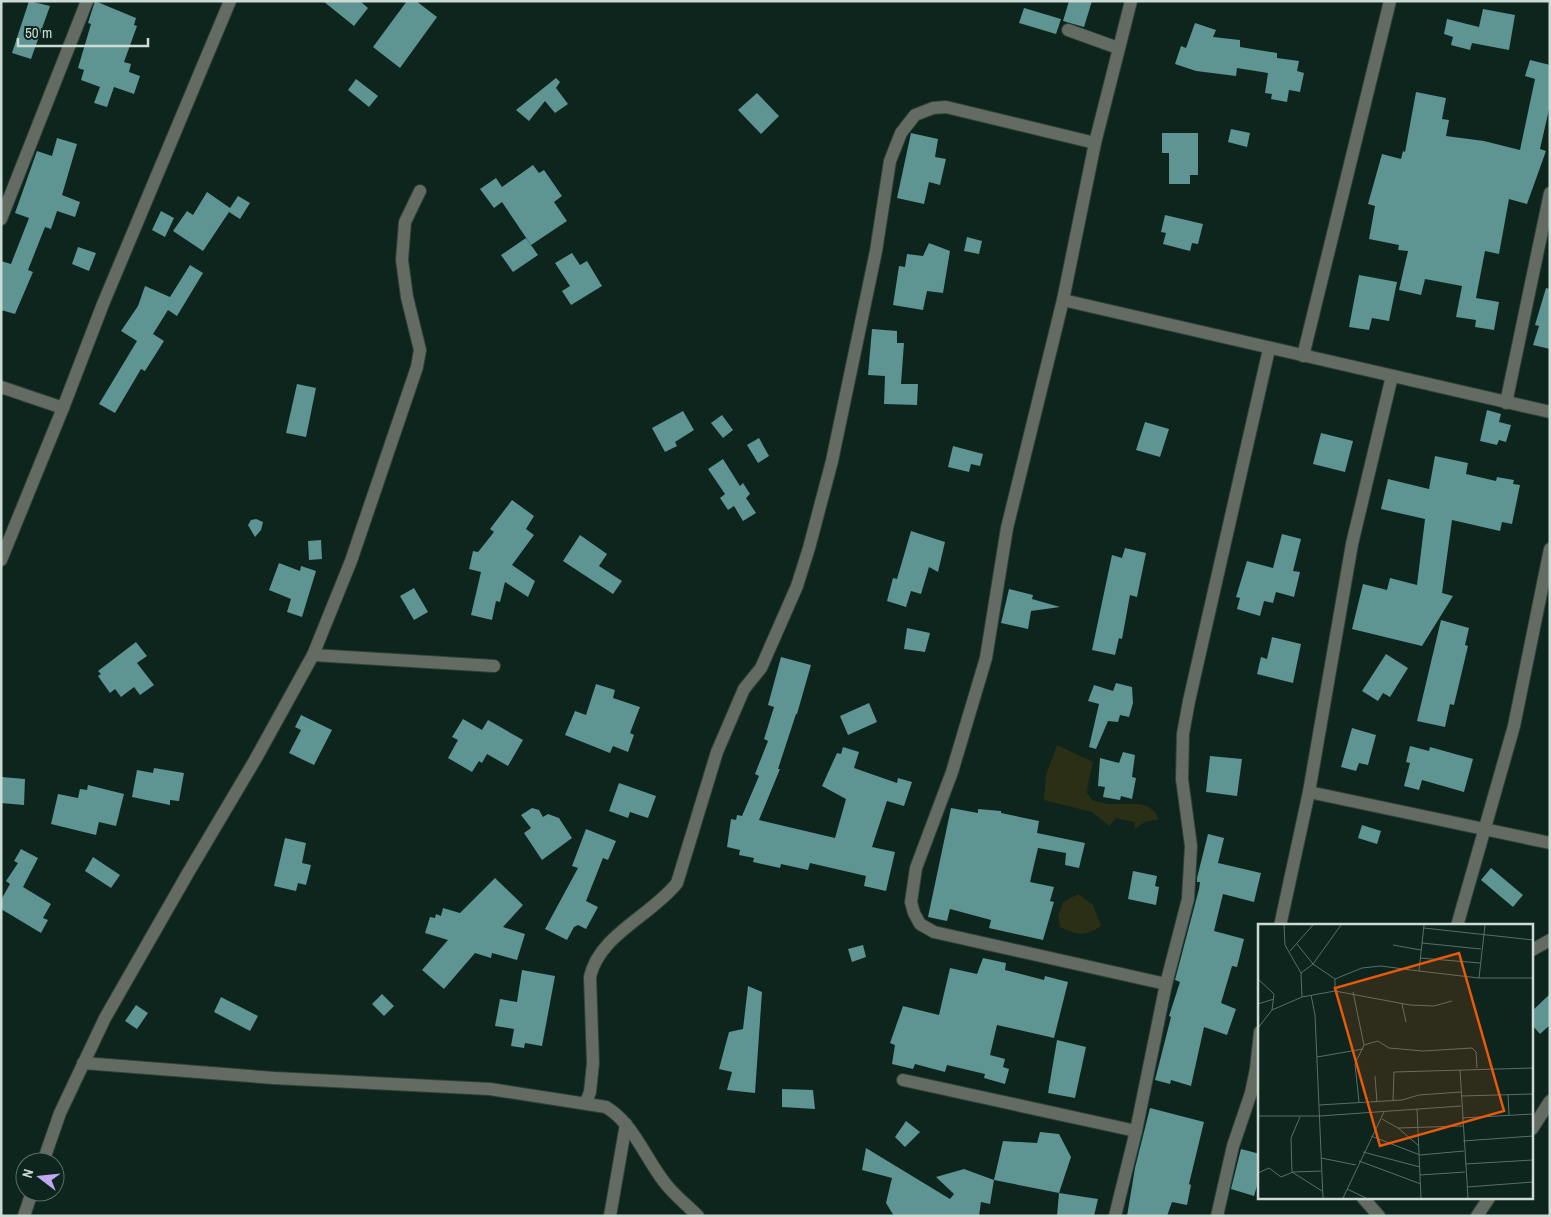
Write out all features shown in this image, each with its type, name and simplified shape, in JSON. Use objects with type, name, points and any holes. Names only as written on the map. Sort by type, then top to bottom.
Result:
[{"type":"street","points":[[1,219],[87,1]]},
{"type":"street","points":[[1,560],[103,304],[230,1]]},
{"type":"street","points":[[1131,1],[1094,143],[1063,300],[1007,528],[986,658],[952,772],[916,868],[911,902],[920,924],[934,932],[1166,984]]},
{"type":"street","points":[[1303,356],[1390,1]]},
{"type":"street","points":[[1068,30],[1118,48]]},
{"type":"street","points":[[586,1102],[593,1077],[590,977],[593,963],[604,948],[665,898],[677,883],[718,752],[744,690],[761,668],[797,586],[832,461],[876,252],[890,161],[901,133],[915,115],[932,108],[946,107],[1094,143]]},
{"type":"street","points":[[47,1152],[60,1114],[106,1018],[188,873],[255,760],[313,655],[351,561],[417,366],[420,350],[407,297],[402,260],[405,222],[420,191]]},
{"type":"street","points":[[1506,403],[1550,193]]},
{"type":"street","points":[[1063,300],[1550,412]]},
{"type":"street","points":[[1115,1216],[1136,1131],[1166,984],[1188,899],[1192,846],[1182,779],[1186,718],[1226,534],[1270,349]]},
{"type":"street","points":[[1280,924],[1309,792],[1352,544],[1392,376]]},
{"type":"street","points":[[1,387],[63,408]]},
{"type":"street","points":[[1458,924],[1514,726],[1550,550]]},
{"type":"street","points":[[313,655],[494,666]]},
{"type":"street","points":[[1309,792],[1550,843]]},
{"type":"street","points":[[1534,949],[1550,940]]},
{"type":"street","points":[[1217,1216],[1226,1173],[1255,1097],[1258,1050]]},
{"type":"street","points":[[83,1063],[274,1078],[490,1089],[586,1102],[606,1107],[617,1114],[626,1124],[665,1184],[698,1216]]},
{"type":"street","points":[[903,1080],[1136,1131]]},
{"type":"street","points":[[1534,1126],[1550,1101]]},
{"type":"street","points":[[610,1216],[626,1124]]},
{"type":"street","points":[[1365,1200],[1378,1216]]},
{"type":"street","points":[[1477,1216],[1488,1200]]},
{"type":"street","points":[[24,1216],[29,1202]]},
{"type":"green space","points":[[1057,745],[1093,762],[1085,797],[1092,775],[1087,793],[1092,800],[1110,804],[1140,804],[1151,809],[1159,819],[1145,822],[1135,829],[1134,822],[1116,818],[1109,826],[1092,812],[1044,800],[1046,775]]},
{"type":"green space","points":[[1078,894],[1093,905],[1101,926],[1081,934],[1060,927],[1058,916],[1063,902]]},
{"type":"building","points":[[29,1],[50,6],[31,59],[12,53]]},
{"type":"building","points":[[95,1],[136,18],[134,25],[137,26],[124,62],[131,64],[129,72],[140,76],[134,94],[114,87],[107,107],[94,103],[100,87],[81,80],[84,70],[78,68],[91,24],[88,23]]},
{"type":"building","points":[[323,1],[360,1],[368,8],[354,26]]},
{"type":"building","points":[[407,1],[416,1],[437,17],[400,68],[373,47]]},
{"type":"building","points":[[1069,1],[1092,1],[1084,27],[1063,21]]},
{"type":"building","points":[[1024,8],[1061,19],[1056,34],[1019,23]]},
{"type":"building","points":[[1483,9],[1515,15],[1509,50],[1472,43],[1470,50],[1451,45],[1453,37],[1444,34],[1447,19],[1479,27]]},
{"type":"building","points":[[1195,23],[1216,30],[1213,37],[1240,40],[1240,47],[1277,53],[1277,58],[1299,61],[1297,71],[1304,73],[1300,92],[1289,90],[1287,102],[1271,99],[1272,94],[1265,93],[1268,73],[1237,68],[1236,76],[1196,71],[1175,64],[1181,46],[1186,48]]},
{"type":"building","points":[[1530,60],[1550,65],[1550,105],[1540,149],[1546,151],[1527,204],[1509,199],[1499,254],[1485,251],[1476,298],[1499,302],[1494,330],[1475,327],[1476,320],[1456,317],[1462,286],[1425,279],[1421,295],[1399,290],[1408,251],[1398,250],[1399,245],[1369,239],[1375,206],[1368,204],[1382,154],[1401,159],[1403,151],[1405,152],[1416,92],[1446,98],[1442,119],[1449,120],[1446,136],[1484,141],[1520,150],[1535,79],[1525,76]]},
{"type":"building","points":[[556,78],[560,82],[556,88],[568,104],[555,113],[545,101],[529,121],[516,110]]},
{"type":"building","points":[[356,79],[378,96],[369,107],[348,90]]},
{"type":"building","points":[[757,93],[779,116],[761,134],[738,110]]},
{"type":"building","points":[[1231,129],[1250,133],[1247,147],[1228,142]]},
{"type":"building","points":[[911,133],[938,139],[935,157],[946,159],[940,185],[929,182],[924,204],[897,198]]},
{"type":"building","points":[[1162,133],[1198,133],[1198,175],[1190,175],[1190,184],[1169,184],[1169,153],[1162,153]]},
{"type":"building","points":[[57,138],[77,144],[62,195],[80,202],[75,217],[57,211],[51,229],[45,227],[28,270],[33,272],[15,314],[1,310],[1,261],[11,264],[29,218],[15,213],[37,151],[52,156]]},
{"type":"building","points":[[533,165],[539,173],[544,170],[562,196],[554,202],[567,221],[531,245],[502,202],[494,208],[480,189],[496,178],[502,187]]},
{"type":"building","points":[[207,192],[230,208],[238,196],[250,203],[240,219],[229,212],[203,251],[173,231],[187,211],[193,215]]},
{"type":"building","points":[[161,211],[174,218],[165,237],[152,230]]},
{"type":"building","points":[[1165,215],[1203,224],[1198,244],[1192,243],[1190,251],[1163,244],[1166,233],[1161,232]]},
{"type":"building","points":[[967,237],[982,241],[979,254],[964,251]]},
{"type":"building","points":[[526,238],[538,255],[513,272],[501,255]]},
{"type":"building","points":[[929,243],[950,251],[943,293],[927,291],[923,310],[893,305],[899,266],[905,267],[907,254],[923,256]]},
{"type":"building","points":[[78,247],[96,253],[89,271],[72,264]]},
{"type":"building","points":[[572,253],[580,265],[587,261],[602,286],[571,305],[562,291],[570,286],[555,263]]},
{"type":"building","points":[[190,265],[203,273],[177,316],[168,310],[153,334],[164,341],[145,371],[141,369],[115,413],[99,404],[137,341],[121,331],[138,306],[145,286],[170,297]]},
{"type":"building","points":[[1359,275],[1397,282],[1389,321],[1372,318],[1369,330],[1349,327]]},
{"type":"building","points":[[1546,288],[1550,289],[1550,349],[1533,345],[1539,326],[1535,325]]},
{"type":"building","points":[[872,329],[897,331],[897,343],[904,343],[901,384],[918,384],[917,405],[884,404],[885,376],[868,375]]},
{"type":"building","points":[[297,384],[316,388],[306,437],[286,433]]},
{"type":"building","points":[[1487,410],[1501,414],[1499,422],[1511,425],[1506,442],[1499,440],[1497,445],[1480,441]]},
{"type":"building","points":[[683,411],[694,430],[675,442],[677,446],[665,452],[652,428]]},
{"type":"building","points":[[722,415],[733,430],[723,438],[711,423]]},
{"type":"building","points":[[1145,422],[1169,429],[1160,457],[1136,450]]},
{"type":"building","points":[[1321,433],[1353,441],[1345,472],[1313,464]]},
{"type":"building","points":[[759,438],[769,456],[758,463],[747,445]]},
{"type":"building","points":[[953,446],[983,454],[980,466],[971,464],[969,472],[948,467]]},
{"type":"building","points":[[1435,456],[1468,463],[1466,474],[1496,481],[1497,477],[1514,480],[1513,484],[1520,485],[1512,524],[1502,522],[1500,531],[1452,520],[1442,593],[1453,596],[1422,646],[1352,629],[1363,584],[1387,590],[1390,578],[1417,585],[1425,519],[1381,509],[1388,479],[1429,489]]},
{"type":"building","points":[[723,459],[740,486],[743,483],[750,494],[746,498],[756,513],[743,521],[734,506],[728,510],[720,498],[725,494],[708,469]]},
{"type":"building","points":[[512,500],[534,516],[526,529],[534,535],[512,565],[535,581],[528,597],[505,582],[500,602],[496,601],[492,620],[471,615],[481,572],[469,569],[473,551],[478,552],[494,532],[490,529]]},
{"type":"building","points":[[256,519],[263,522],[261,530],[255,537],[248,525],[251,520]]},
{"type":"building","points":[[911,531],[945,542],[938,572],[929,567],[921,594],[911,591],[906,607],[887,601],[893,578],[897,579]]},
{"type":"building","points":[[1282,534],[1301,539],[1293,571],[1300,572],[1294,597],[1276,592],[1273,603],[1264,601],[1260,616],[1237,609],[1240,598],[1236,597],[1247,561],[1273,568]]},
{"type":"building","points":[[580,535],[607,554],[599,566],[622,581],[613,594],[563,561]]},
{"type":"building","points":[[321,540],[322,559],[309,560],[308,541]]},
{"type":"building","points":[[1125,548],[1146,553],[1137,597],[1130,595],[1122,639],[1119,638],[1115,655],[1092,650],[1112,555],[1122,558]]},
{"type":"building","points":[[279,563],[300,571],[301,566],[316,571],[302,617],[287,612],[291,599],[269,590]]},
{"type":"building","points":[[414,588],[428,612],[414,620],[400,596]]},
{"type":"building","points":[[1009,589],[1033,595],[1032,599],[1060,607],[1031,611],[1028,629],[1001,623]]},
{"type":"building","points":[[1441,620],[1469,628],[1465,645],[1468,646],[1454,705],[1450,704],[1445,727],[1417,721]]},
{"type":"building","points":[[907,628],[930,633],[925,652],[904,649]]},
{"type":"building","points":[[1272,637],[1301,644],[1293,683],[1257,674],[1261,657],[1267,659]]},
{"type":"building","points":[[136,642],[147,656],[137,663],[154,685],[140,695],[134,687],[121,697],[115,689],[110,693],[98,676],[101,674],[98,671]]},
{"type":"building","points":[[1386,654],[1408,668],[1390,697],[1383,693],[1378,701],[1362,691]]},
{"type":"building","points":[[781,657],[811,665],[778,769],[780,769],[759,820],[835,838],[846,799],[822,786],[837,753],[841,754],[843,747],[859,752],[854,768],[897,783],[898,778],[912,782],[904,806],[887,801],[872,847],[895,852],[886,891],[864,886],[866,876],[810,863],[808,870],[781,864],[780,868],[753,862],[754,858],[739,855],[740,850],[727,847],[731,819],[736,820],[737,815],[742,816],[759,776],[755,774],[768,741],[764,739],[774,707],[768,705]]},
{"type":"building","points":[[1116,683],[1132,687],[1133,703],[1129,717],[1120,715],[1118,722],[1108,721],[1096,749],[1089,747],[1099,704],[1088,701],[1094,685],[1113,691]]},
{"type":"building","points":[[596,684],[615,690],[613,698],[640,707],[630,733],[634,735],[628,752],[613,746],[610,753],[565,735],[575,711],[586,715]]},
{"type":"building","points":[[869,703],[877,722],[848,735],[840,716]]},
{"type":"building","points":[[301,715],[332,730],[314,765],[289,753],[301,730],[295,727]]},
{"type":"building","points":[[463,719],[482,730],[488,720],[523,740],[508,766],[487,754],[482,763],[479,761],[472,772],[448,758],[458,740],[452,737]]},
{"type":"building","points":[[1352,728],[1376,735],[1368,765],[1359,763],[1356,771],[1341,767]]},
{"type":"building","points":[[1410,746],[1429,751],[1430,747],[1473,759],[1464,792],[1422,780],[1419,790],[1404,786],[1410,763],[1406,762]]},
{"type":"building","points":[[1123,752],[1135,755],[1132,777],[1136,778],[1132,799],[1121,796],[1120,800],[1103,797],[1105,787],[1098,786],[1100,758],[1119,763]]},
{"type":"building","points":[[1210,756],[1242,759],[1237,796],[1206,792]]},
{"type":"building","points":[[154,768],[184,773],[179,801],[170,800],[170,805],[132,797],[137,770],[153,773]]},
{"type":"building","points":[[1,777],[25,779],[24,805],[1,803]]},
{"type":"building","points":[[619,783],[656,796],[648,818],[630,812],[628,818],[609,811]]},
{"type":"building","points":[[88,785],[124,794],[116,826],[99,822],[96,835],[51,824],[58,794],[78,798],[80,789],[87,790]]},
{"type":"building","points":[[532,808],[539,810],[543,817],[548,814],[559,818],[572,838],[542,860],[524,833],[531,828],[521,815]]},
{"type":"building","points":[[951,808],[978,813],[978,809],[1001,811],[1001,813],[1039,821],[1037,833],[1085,843],[1079,868],[1065,865],[1066,853],[1038,848],[1030,882],[1054,887],[1050,901],[1054,902],[1043,940],[989,928],[991,920],[950,909],[947,921],[928,917]]},
{"type":"building","points":[[1362,825],[1381,831],[1377,844],[1358,838]]},
{"type":"building","points":[[586,829],[616,841],[608,860],[603,858],[586,901],[598,907],[586,929],[578,925],[574,927],[567,940],[545,929],[578,868],[572,866]]},
{"type":"building","points":[[1208,834],[1224,838],[1218,863],[1261,873],[1254,902],[1223,894],[1214,931],[1244,939],[1237,967],[1232,966],[1221,1003],[1236,1009],[1227,1035],[1204,1027],[1191,1086],[1171,1080],[1170,1084],[1155,1080],[1171,1017],[1169,1016],[1180,982],[1175,980],[1199,889],[1200,882],[1197,882],[1197,878]]},
{"type":"building","points":[[285,838],[306,843],[302,863],[311,865],[306,885],[298,883],[296,891],[274,886]]},
{"type":"building","points":[[21,849],[38,858],[23,887],[51,904],[43,918],[48,920],[41,933],[1,909],[1,900],[10,884],[6,881],[18,863],[14,861]]},
{"type":"building","points":[[93,857],[120,875],[111,888],[85,871]]},
{"type":"building","points":[[1491,868],[1523,895],[1513,907],[1481,880]]},
{"type":"building","points":[[1133,871],[1157,876],[1155,886],[1159,887],[1156,905],[1128,899]]},
{"type":"building","points":[[495,878],[523,905],[503,927],[525,934],[517,960],[492,953],[491,958],[475,953],[444,989],[422,970],[448,940],[425,933],[430,917],[435,918],[436,914],[441,916],[443,908],[460,913]]},
{"type":"building","points":[[863,945],[866,957],[852,962],[848,949]]},
{"type":"building","points":[[983,958],[1006,963],[1005,970],[1044,980],[1045,976],[1068,982],[1054,1038],[997,1025],[990,1055],[1005,1059],[1003,1067],[1009,1069],[1005,1084],[984,1078],[985,1074],[947,1065],[945,1072],[915,1064],[913,1069],[892,1064],[895,1045],[890,1043],[903,1006],[939,1015],[950,968],[977,974]]},
{"type":"building","points":[[522,970],[555,976],[542,1046],[525,1043],[524,1048],[511,1046],[514,1029],[495,1026],[500,999],[517,1002]]},
{"type":"building","points":[[748,986],[762,992],[755,1093],[727,1090],[732,1072],[719,1069],[729,1032],[743,1029]]},
{"type":"building","points":[[382,994],[394,1006],[384,1016],[372,1004]]},
{"type":"building","points":[[1550,994],[1550,1025],[1540,1034],[1534,1027],[1534,1009]]},
{"type":"building","points":[[221,997],[258,1016],[250,1031],[214,1012]]},
{"type":"building","points":[[136,1005],[148,1013],[137,1029],[125,1021]]},
{"type":"building","points":[[1057,1040],[1086,1047],[1075,1098],[1048,1093]]},
{"type":"building","points":[[782,1089],[813,1090],[815,1109],[782,1107]]},
{"type":"building","points":[[1150,1108],[1204,1122],[1189,1184],[1191,1185],[1187,1205],[1172,1202],[1167,1216],[1127,1216],[1135,1168]]},
{"type":"building","points":[[906,1121],[920,1132],[905,1147],[895,1137]]},
{"type":"building","points":[[1040,1132],[1059,1134],[1071,1157],[1059,1193],[994,1180],[1003,1141],[1037,1143]]},
{"type":"building","points":[[866,1148],[950,1199],[954,1194],[936,1177],[964,1169],[994,1180],[990,1204],[981,1202],[979,1216],[894,1216],[886,1203],[892,1178],[862,1170]]},
{"type":"building","points":[[1241,1149],[1258,1153],[1258,1183],[1254,1196],[1231,1189]]},
{"type":"building","points":[[1059,1193],[1098,1199],[1094,1216],[1057,1216]]}]
